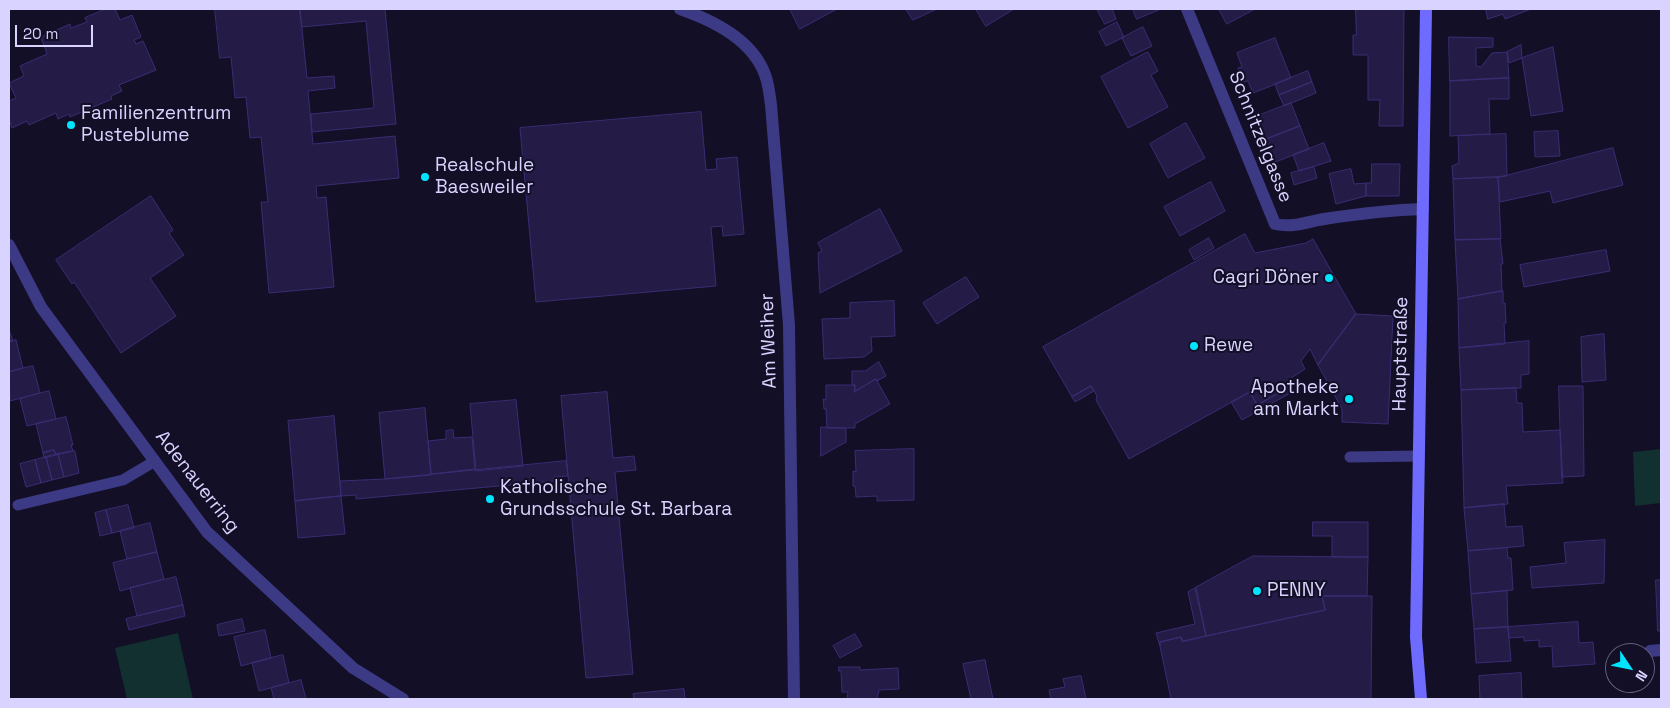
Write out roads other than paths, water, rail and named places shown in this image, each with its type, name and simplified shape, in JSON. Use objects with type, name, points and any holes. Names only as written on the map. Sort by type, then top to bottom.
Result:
[{"type":"main road","name":"Hauptstraße","points":[[1421,699],[1416,637],[1426,9]]},
{"type":"street","name":"Am Weiher","points":[[680,9],[700,12],[728,30],[749,48],[767,80],[771,105],[789,325],[794,699]]},
{"type":"street","name":"Schnitzelgasse","points":[[1187,9],[1275,224],[1288,227],[1322,220],[1423,208]]},
{"type":"street","name":"Adenauerring","points":[[9,245],[41,307],[207,532],[353,668],[403,699]]},
{"type":"lane","points":[[1350,457],[1419,456]]},
{"type":"lane","points":[[18,505],[123,480],[155,461]]},
{"type":"place","name":"Familienzentrum Pusteblume","points":[[71,125]]},
{"type":"place","name":"Realschule Baesweiler","points":[[425,177]]},
{"type":"place","name":"Cagri Döner","points":[[1329,278]]},
{"type":"place","name":"Rewe","points":[[1194,346]]},
{"type":"place","name":"Apotheke am Markt","points":[[1349,399]]},
{"type":"place","name":"Katholische Grundsschule St. Barbara","points":[[490,499]]},
{"type":"place","name":"PENNY","points":[[1257,591]]}]
